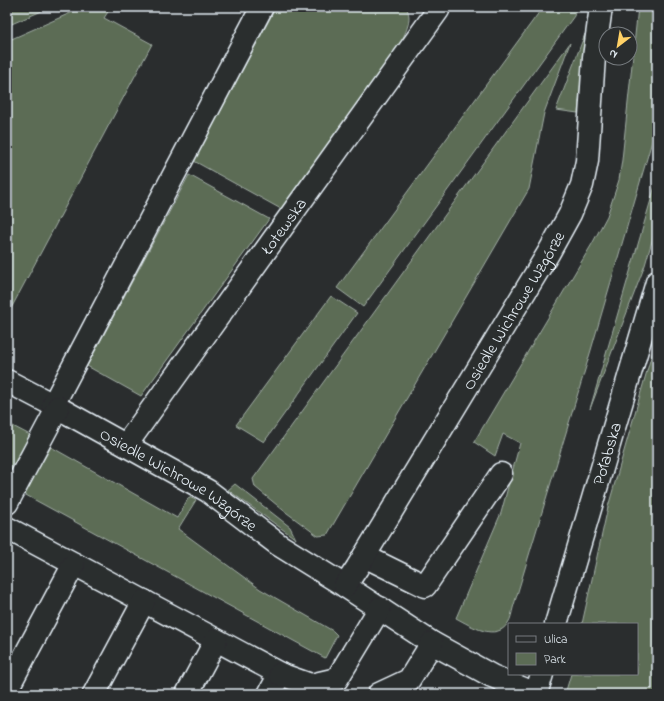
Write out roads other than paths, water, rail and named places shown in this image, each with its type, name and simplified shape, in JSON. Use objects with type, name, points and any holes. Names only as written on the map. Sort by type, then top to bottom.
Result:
[{"type":"street","points":[[7,503],[262,7]]},
{"type":"street","name":"Łotewska","points":[[126,445],[438,10],[434,7]]},
{"type":"street","name":"Osiedle Wichrowe Wzgórze","points":[[345,586],[549,252],[570,214],[582,185],[587,161],[594,57],[601,7]]},
{"type":"street","name":"Połabska","points":[[556,623],[657,282]]},
{"type":"street","name":"Osiedle Wichrowe Wzgórze","points":[[7,381],[56,406],[208,491],[279,545],[380,608],[432,643],[492,676],[536,694]]},
{"type":"street","points":[[364,556],[425,586],[501,474]]},
{"type":"street","points":[[7,528],[280,674],[311,685],[337,679],[380,608]]},
{"type":"street","points":[[7,689],[74,564]]},
{"type":"street","points":[[94,694],[144,601]]},
{"type":"street","points":[[187,694],[216,640]]},
{"type":"street","points":[[386,693],[414,687],[432,643]]},
{"type":"street","points":[[269,694],[280,674]]},
{"type":"street","points":[[536,694],[542,675]]}]
